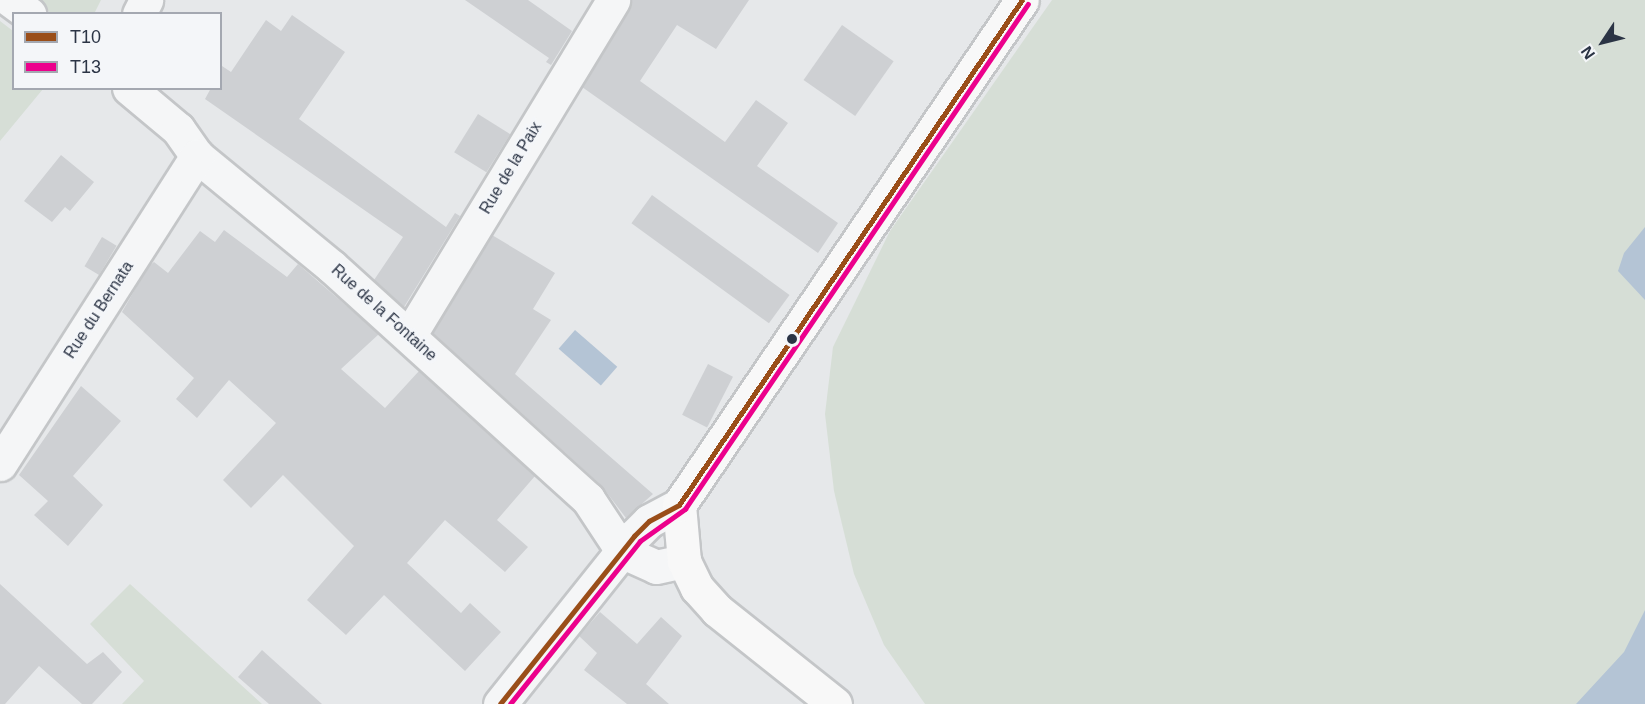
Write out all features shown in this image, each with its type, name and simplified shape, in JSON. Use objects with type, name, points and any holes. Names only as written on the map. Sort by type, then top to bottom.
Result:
[{"type":"main road","points":[[836,704],[717,610],[697,588],[684,561],[679,505],[1022,0]]},
{"type":"street","points":[[10,0],[26,12]]},
{"type":"street","name":"Rue de la Paix","points":[[409,336],[613,0]]},
{"type":"street","name":"Rue de la Fontaine","points":[[131,90],[178,129],[197,156],[409,336],[588,498],[623,552]]},
{"type":"street","name":"Rue du Bernata","points":[[0,464],[197,156]]},
{"type":"street","points":[[500,704],[649,521],[679,505]]},
{"type":"street","points":[[623,552],[656,567],[684,561]]},
{"type":"shaded area","points":[[33,0],[101,0],[95,12],[50,12]]},
{"type":"shaded area","points":[[1052,0],[1645,0],[1645,704],[925,704],[884,645],[854,574],[834,491],[825,414],[833,347],[890,231]]},
{"type":"shaded area","points":[[0,21],[12,30],[12,90],[42,90],[0,141]]},
{"type":"shaded area","points":[[130,584],[262,704],[122,704],[144,681],[90,624]]},
{"type":"water","points":[[1645,227],[1645,300],[1618,271],[1624,253]]},
{"type":"water","points":[[575,330],[617,367],[601,386],[559,349]]},
{"type":"water","points":[[1645,610],[1645,704],[1576,704],[1624,652]]},
{"type":"building","points":[[465,0],[528,0],[572,31],[551,65],[546,62],[549,58]]},
{"type":"building","points":[[632,0],[749,0],[716,49],[677,25],[640,81],[725,142],[756,100],[788,123],[757,166],[838,223],[818,253],[582,87]]},
{"type":"building","points":[[292,15],[345,52],[299,119],[446,227],[455,213],[460,216],[404,307],[374,280],[403,237],[205,99],[210,90],[222,90],[222,66],[231,72],[266,20],[281,31]]},
{"type":"building","points":[[842,25],[894,61],[855,116],[804,80]]},
{"type":"building","points":[[478,114],[510,134],[486,172],[454,152]]},
{"type":"building","points":[[61,155],[94,182],[70,211],[65,207],[52,222],[24,201]]},
{"type":"building","points":[[652,195],[790,295],[769,323],[631,223]]},
{"type":"building","points":[[224,230],[287,277],[298,264],[379,334],[341,369],[385,408],[419,371],[535,476],[497,520],[528,547],[505,572],[445,520],[407,563],[461,613],[470,603],[501,632],[465,671],[384,595],[346,635],[307,600],[354,546],[283,475],[251,508],[223,480],[276,423],[229,380],[197,418],[176,399],[194,378],[122,312],[148,267],[154,262],[168,273],[200,231],[215,242]]},
{"type":"building","points":[[492,235],[555,273],[533,309],[551,320],[515,374],[653,494],[626,518],[601,485],[433,333]]},
{"type":"building","points":[[102,237],[117,246],[99,275],[84,266]]},
{"type":"building","points":[[708,364],[733,377],[707,427],[682,415]]},
{"type":"building","points":[[81,386],[121,421],[73,476],[103,505],[68,546],[34,515],[48,501],[19,475]]},
{"type":"building","points":[[0,584],[87,664],[103,652],[122,672],[92,704],[82,704],[39,666],[5,704],[0,704]]},
{"type":"building","points":[[600,612],[637,644],[661,617],[682,636],[646,684],[669,704],[627,704],[584,670],[597,653],[579,636]]},
{"type":"building","points":[[262,650],[322,704],[269,704],[238,677]]},
{"type":"transit line","name":"T10","points":[[500,704],[634,536],[649,521],[679,505],[1022,0]]},
{"type":"transit line","name":"T13","points":[[510,704],[640,541],[685,509],[1028,4]]}]
